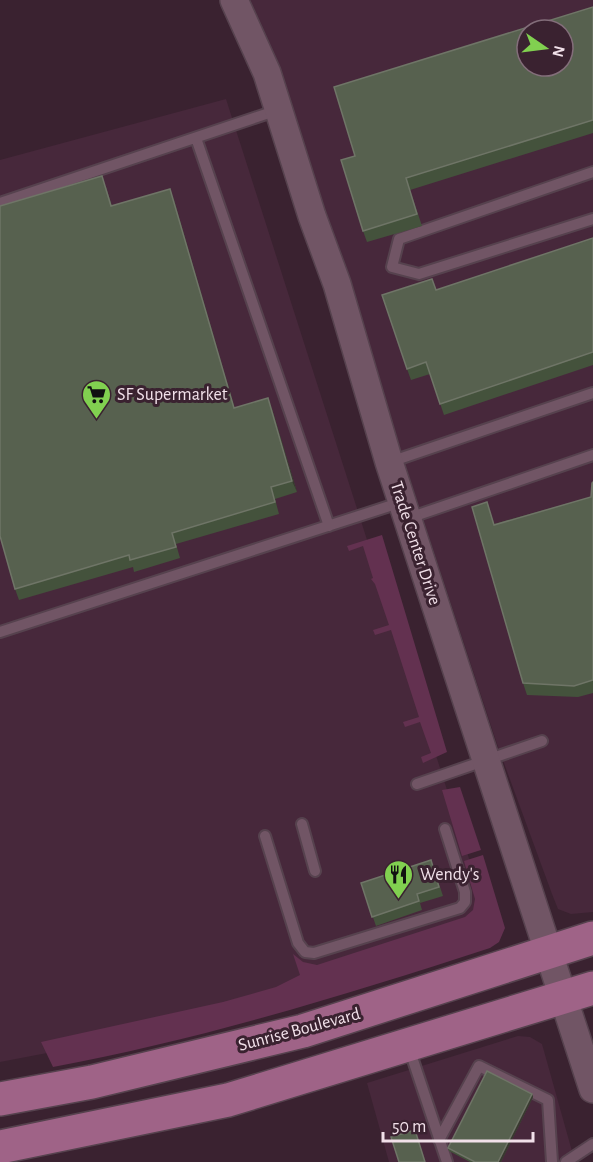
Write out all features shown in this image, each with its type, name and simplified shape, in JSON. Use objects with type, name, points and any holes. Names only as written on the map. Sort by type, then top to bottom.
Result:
[{"type":"main road","name":"Sunrise Boulevard","points":[[7,1102],[303,1031],[593,938]]},
{"type":"main road","points":[[0,1147],[228,1100],[593,988]]},
{"type":"street","name":"Trade Center Drive","points":[[234,0],[267,73],[312,216],[337,284],[389,462],[561,997],[593,1089]]},
{"type":"lane","points":[[0,203],[279,109]]},
{"type":"lane","points":[[195,138],[329,526]]},
{"type":"lane","points":[[593,172],[399,239],[392,267],[419,274],[593,219]]},
{"type":"lane","points":[[389,462],[593,393]]},
{"type":"lane","points":[[0,632],[329,526],[405,510],[593,455]]},
{"type":"lane","points":[[417,784],[542,741]]},
{"type":"lane","points":[[302,824],[315,871]]},
{"type":"lane","points":[[264,836],[298,943],[305,952],[314,953],[460,908],[465,902],[465,892],[445,829]]},
{"type":"lane","points":[[407,1045],[447,1162]]},
{"type":"lane","points":[[439,1140],[479,1066],[548,1100],[552,1162]]},
{"type":"lane","points":[[566,1162],[593,1144]]},
{"type":"shaded area","points":[[245,0],[593,0],[593,912],[571,914],[558,909],[497,744],[278,77]]},
{"type":"shaded area","points":[[226,99],[488,918],[251,1014],[0,1062],[0,160]]},
{"type":"shaded area","points":[[382,535],[447,752],[423,763],[421,757],[431,753],[420,722],[405,727],[403,722],[419,717],[391,630],[375,635],[373,630],[389,625],[375,584],[371,579],[373,578],[363,546],[349,551],[347,546]]},
{"type":"shaded area","points":[[460,787],[481,850],[462,856],[442,790]]},
{"type":"shaded area","points":[[483,855],[505,928],[499,942],[490,948],[273,1015],[109,1056],[53,1067],[41,1042],[223,1002],[276,987],[300,975],[293,954],[303,962],[317,965],[465,917],[473,910],[475,899],[464,861]]},
{"type":"shaded area","points":[[518,1036],[530,1037],[542,1044],[575,1162],[389,1162],[367,1083]]},
{"type":"building","points":[[593,7],[593,120],[406,178],[417,214],[363,231],[341,160],[355,156],[334,87],[515,31],[515,78],[575,78],[575,18],[557,18]]},
{"type":"building","points":[[102,176],[111,206],[170,189],[234,408],[268,398],[292,481],[271,487],[275,502],[172,533],[176,547],[130,560],[129,555],[15,589],[0,536],[0,206]]},
{"type":"building","points":[[593,238],[593,352],[440,404],[426,362],[407,369],[382,295],[432,279],[436,290]]},
{"type":"building","points":[[593,482],[593,680],[574,686],[523,683],[472,507],[487,502],[494,525],[591,497]]},
{"type":"building","name":"Wendy's","points":[[431,860],[439,887],[417,894],[419,901],[372,917],[361,883]]},
{"type":"building","points":[[487,1071],[532,1094],[498,1162],[475,1162],[448,1148]]},
{"type":"building","points":[[415,1130],[425,1162],[399,1162],[391,1137]]},
{"type":"place","name":"SF Supermarket","points":[[96,420]]},
{"type":"place","name":"Wendy's","points":[[399,900]]}]
